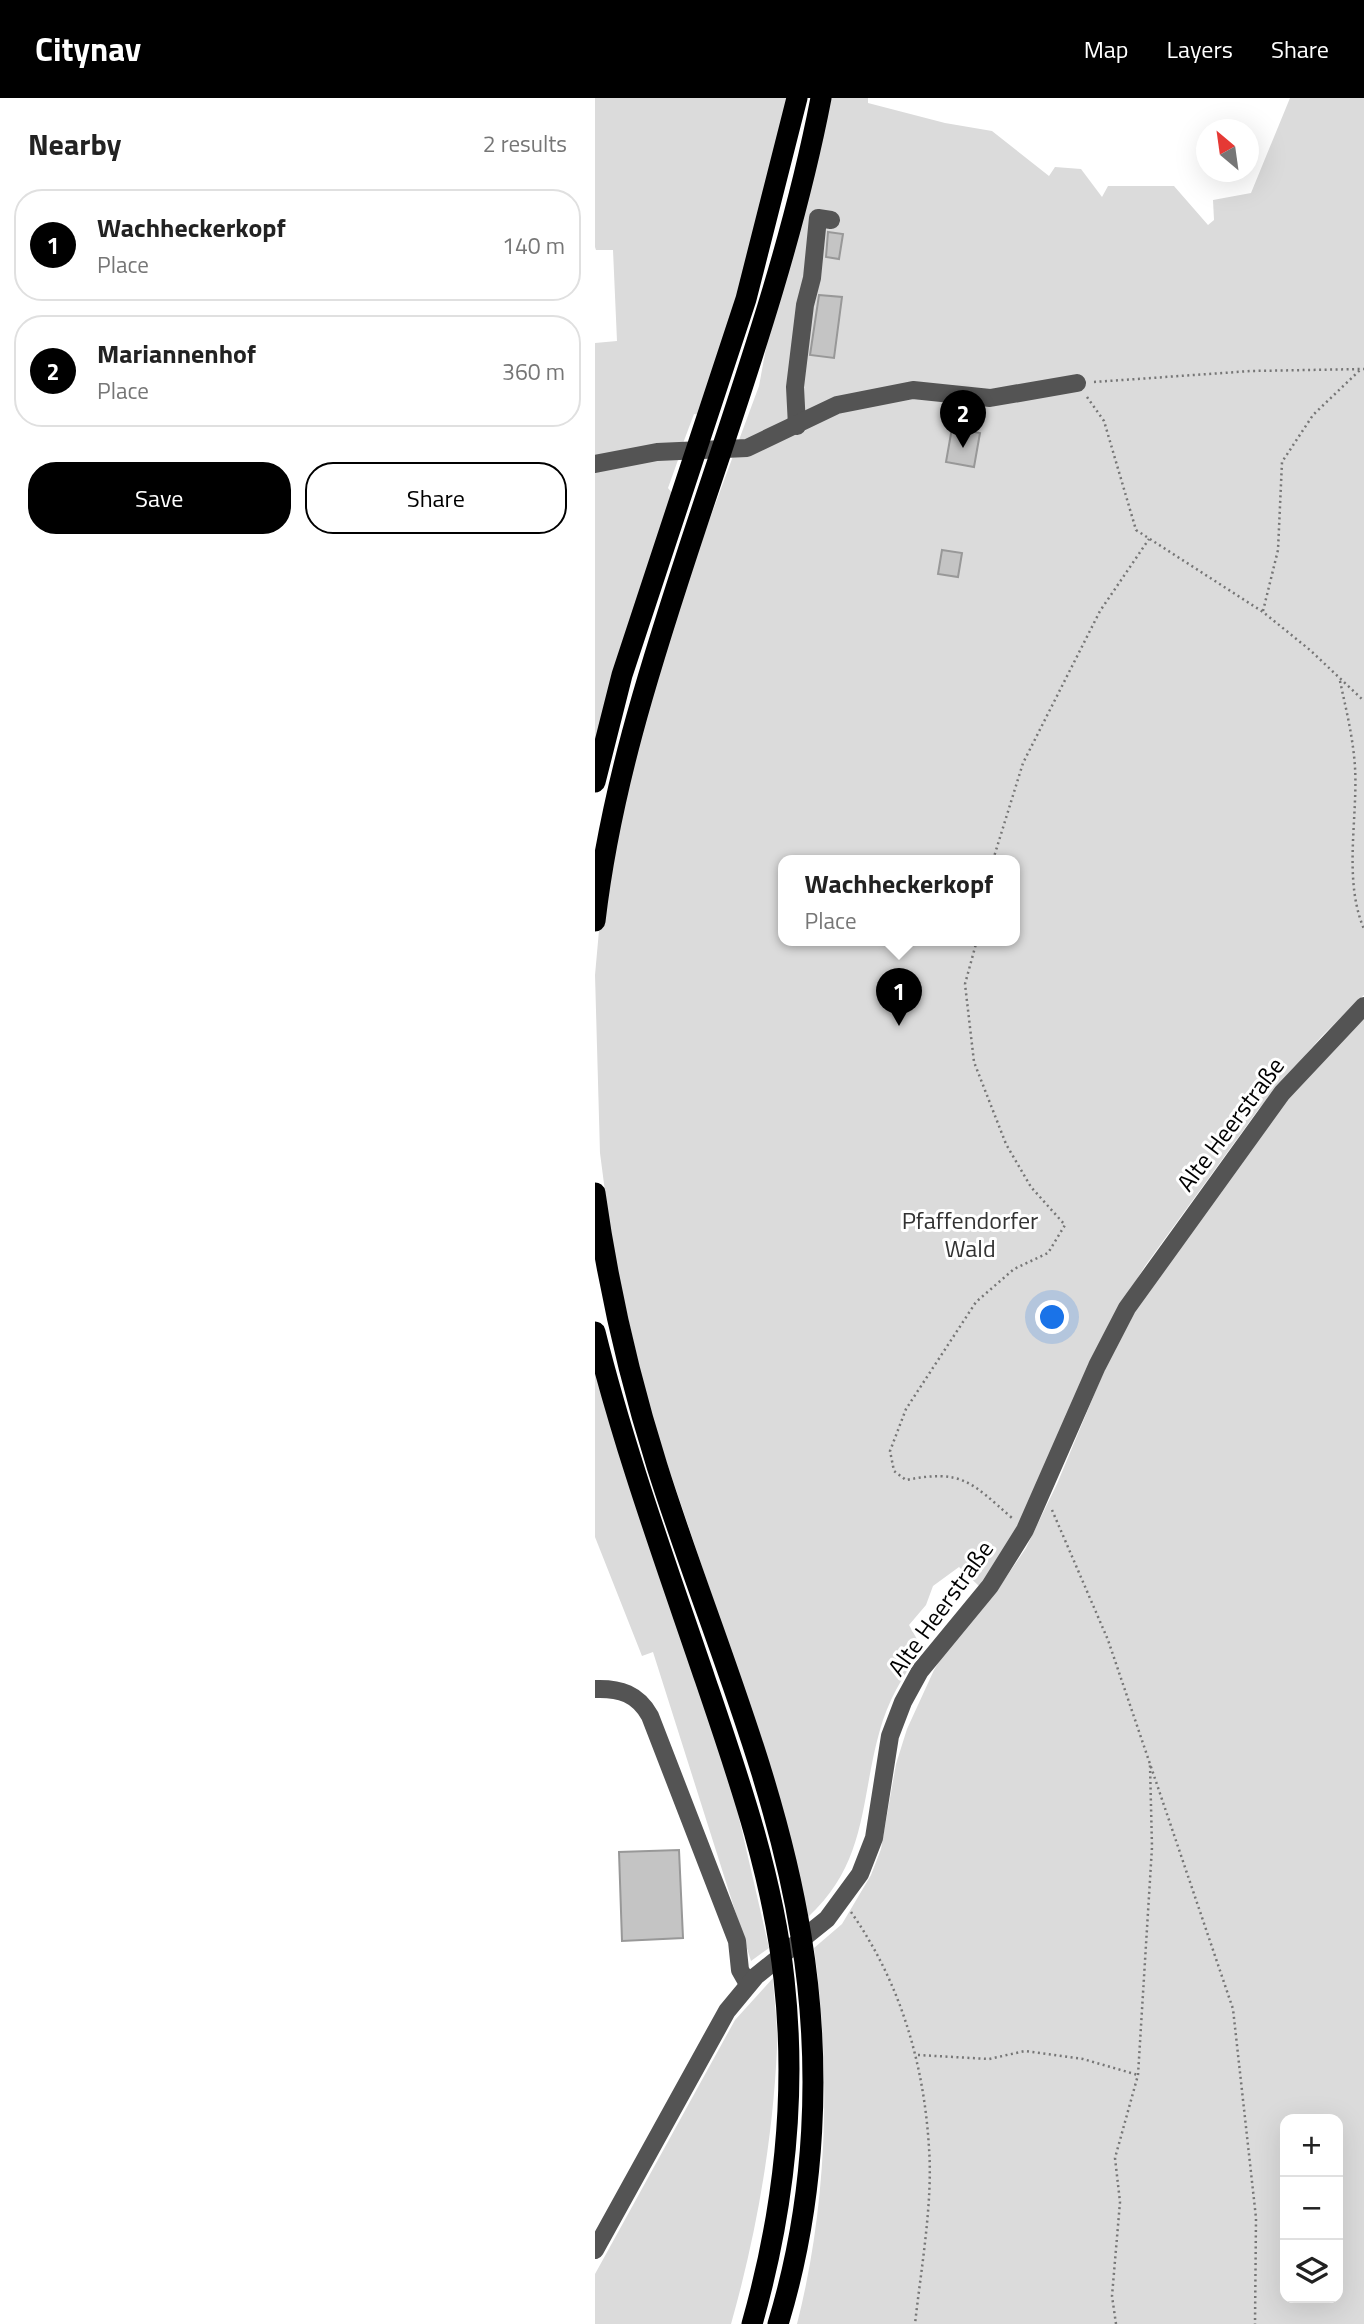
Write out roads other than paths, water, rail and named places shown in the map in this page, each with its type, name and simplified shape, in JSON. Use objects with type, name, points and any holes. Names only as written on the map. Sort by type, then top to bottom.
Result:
[{"type":"highway","points":[[595,782],[622,675],[719,387],[765,232],[797,98]]},
{"type":"highway","points":[[595,921],[623,763],[645,682],[745,380],[792,222],[821,98]]},
{"type":"highway","points":[[595,1193],[613,1303],[627,1362],[657,1468],[755,1757],[801,1934],[812,2040],[811,2149],[798,2242],[778,2324]]},
{"type":"highway","points":[[595,1332],[636,1476],[735,1765],[766,1877],[784,1976],[790,2078],[787,2143],[773,2240],[752,2324]]},
{"type":"street","points":[[797,426],[795,387],[805,305],[812,278],[818,218],[831,220]]},
{"type":"street","points":[[812,278],[821,260]]},
{"type":"street","points":[[595,464],[657,452],[747,448],[837,405],[913,390],[991,398],[1077,383]]},
{"type":"street","name":"Alte Heerstraße","points":[[595,2250],[717,2026],[752,1980],[821,1925],[843,1901],[871,1849],[885,1757],[904,1702],[921,1671],[990,1586],[1025,1530],[1097,1366],[1140,1287],[1282,1093],[1364,1006]]},
{"type":"street","points":[[595,1689],[617,1690],[636,1697],[650,1716],[737,1941],[740,1970],[752,1980]]},
{"type":"place","name":"Mariannenhof","points":[[963,448]]},
{"type":"place","name":"Wachheckerkopf","points":[[899,1026]]},
{"type":"park label","name":"Pfaffendorfer Wald","points":[[970,1234]]}]
